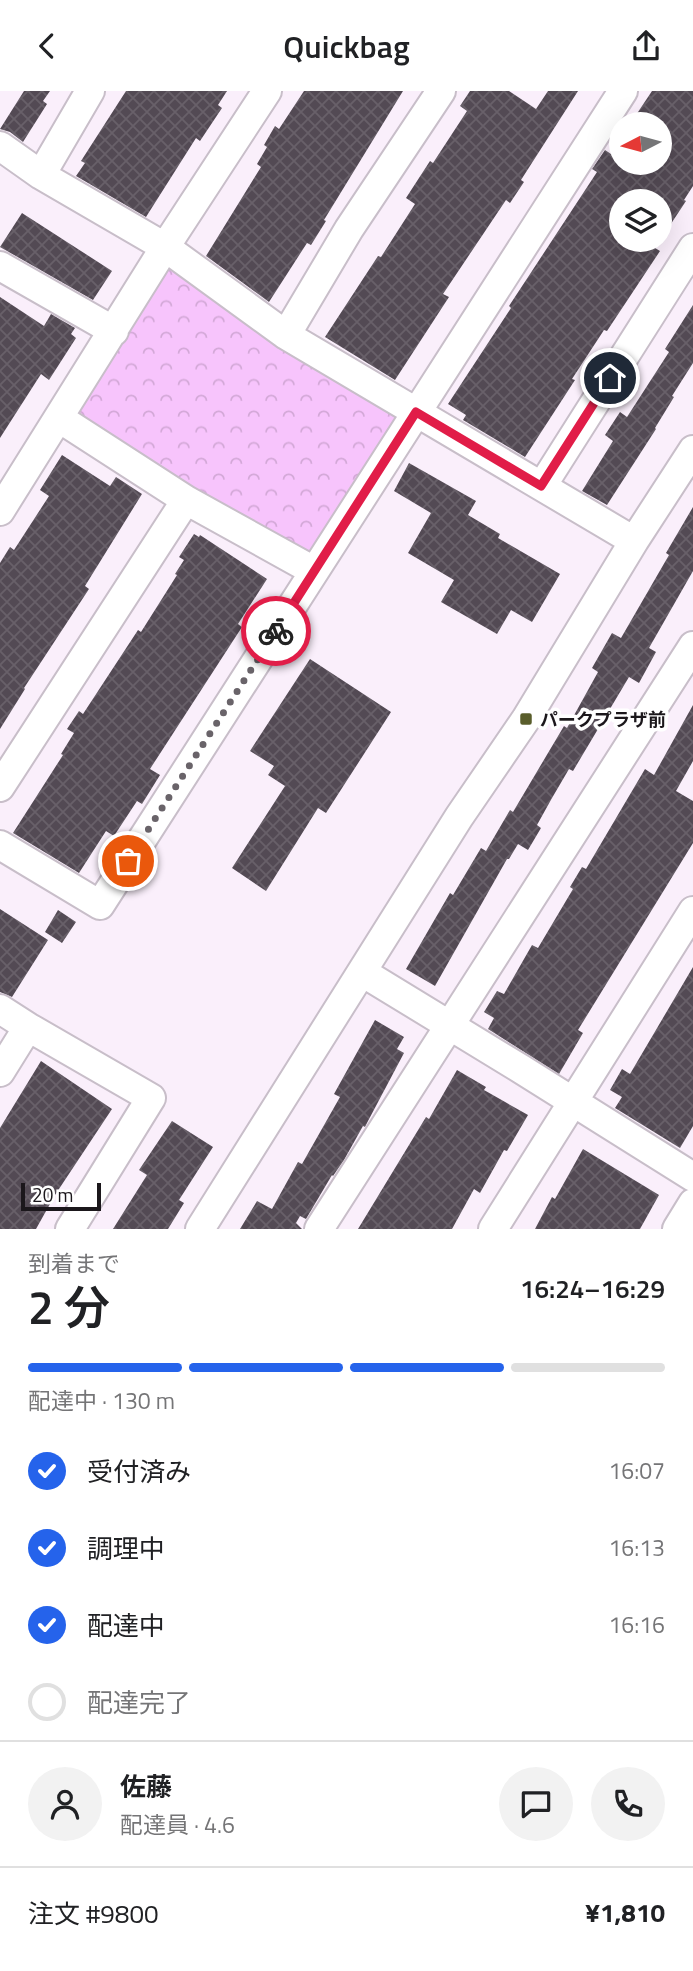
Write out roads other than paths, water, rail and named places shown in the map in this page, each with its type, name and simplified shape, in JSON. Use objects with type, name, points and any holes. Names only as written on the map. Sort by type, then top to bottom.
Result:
[{"type":"street","points":[[41,174],[90,91]]},
{"type":"street","points":[[0,511],[165,247],[267,91]]},
{"type":"street","points":[[286,335],[349,229],[441,91]]},
{"type":"street","points":[[0,845],[100,905],[623,91]]},
{"type":"street","points":[[0,146],[41,174],[165,247],[286,335],[634,541]]},
{"type":"street","points":[[541,486],[693,248]]},
{"type":"street","points":[[0,266],[114,331]]},
{"type":"street","points":[[59,418],[186,500],[314,571]]},
{"type":"street","points":[[200,1229],[459,817],[526,719],[634,541],[693,450]]},
{"type":"street","points":[[0,787],[186,500]]},
{"type":"street","points":[[319,1229],[693,646]]},
{"type":"street","points":[[493,1229],[693,911]]},
{"type":"street","points":[[362,972],[693,1177]]},
{"type":"street","points":[[0,1009],[151,1098],[70,1229]]},
{"type":"street","points":[[0,1072],[28,1027]]},
{"type":"street","points":[[677,1229],[693,1203]]},
{"type":"place","name":"パークプラザ前","points":[[526,719]]}]
